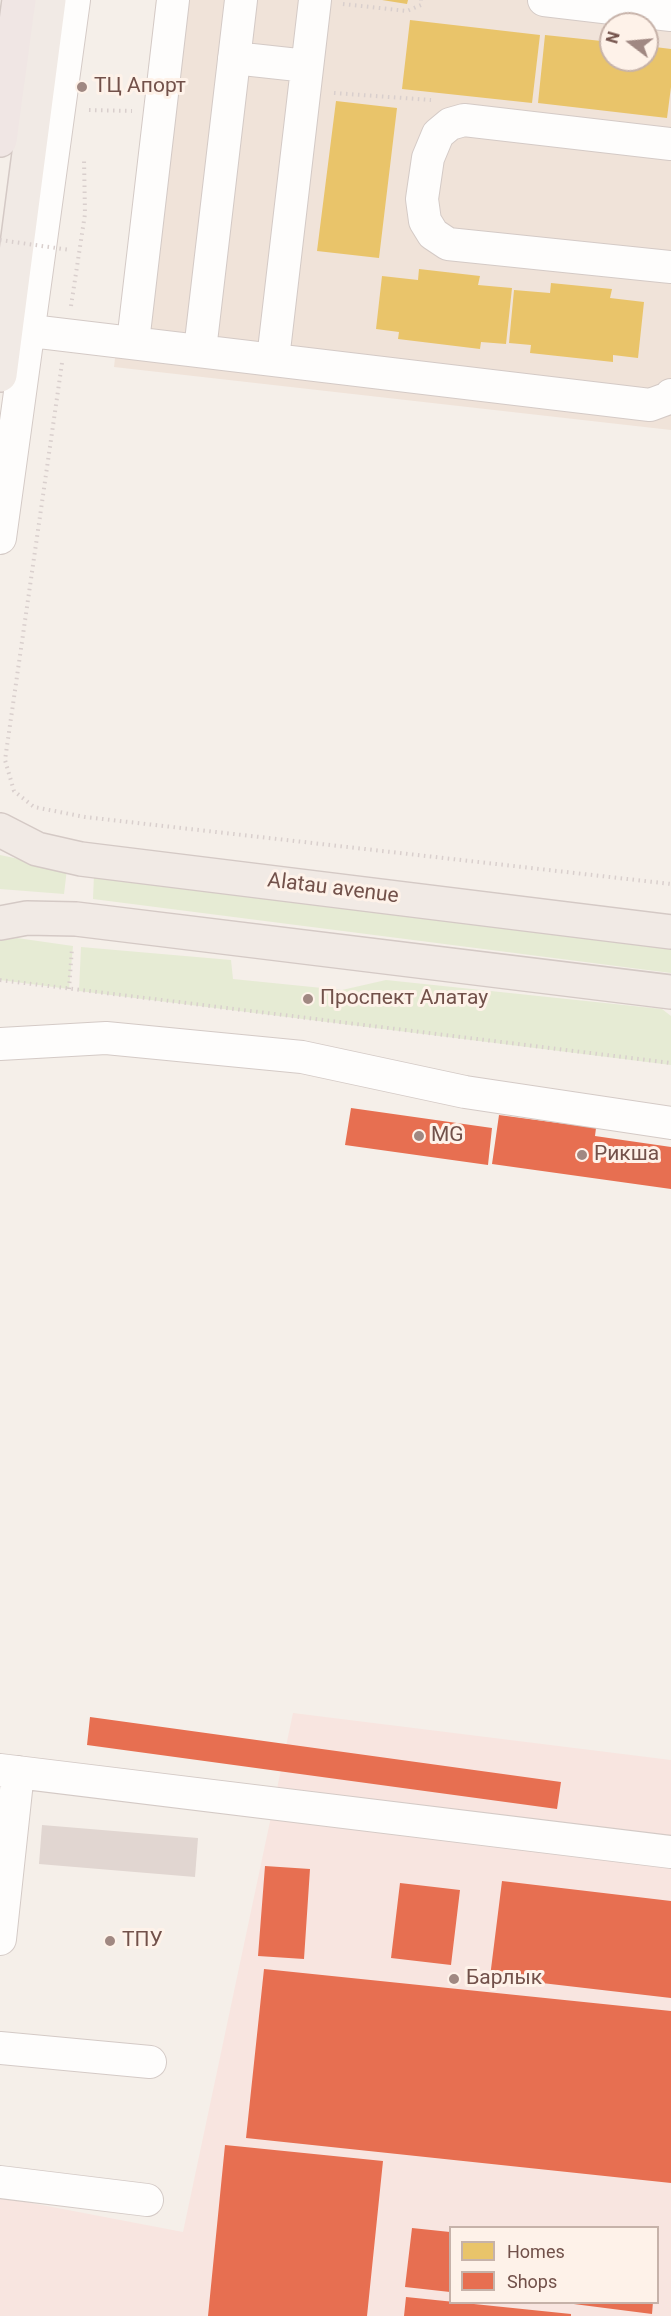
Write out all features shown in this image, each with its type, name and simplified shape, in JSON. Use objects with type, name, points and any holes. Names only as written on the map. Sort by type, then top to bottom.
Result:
[{"type":"highway","points":[[0,140],[19,0]]},
{"type":"main road","points":[[0,375],[18,330],[49,0]]},
{"type":"main road","name":"Alatau avenue","points":[[0,830],[37,849],[81,858],[671,932]]},
{"type":"main road","points":[[0,923],[27,918],[75,919],[671,992]]},
{"type":"lane","points":[[0,538],[18,330],[74,0]]},
{"type":"lane","points":[[134,342],[173,0]]},
{"type":"lane","points":[[200,350],[241,0]]},
{"type":"lane","points":[[544,0],[671,15]]},
{"type":"lane","points":[[273,359],[315,1]]},
{"type":"lane","points":[[234,58],[305,78]]},
{"type":"lane","points":[[671,144],[465,120],[450,124],[438,134],[428,158],[422,199],[425,221],[433,234],[448,244],[671,267]]},
{"type":"lane","points":[[18,330],[650,405],[669,398],[671,395]]},
{"type":"lane","points":[[0,1044],[106,1038],[302,1058],[465,1092],[671,1124]]},
{"type":"lane","points":[[0,1939],[9,1771],[671,1852]]},
{"type":"lane","points":[[0,2048],[150,2062]]},
{"type":"lane","points":[[0,2182],[147,2200]]},
{"type":"path","points":[[315,1],[407,11],[421,5],[421,0]]},
{"type":"path","points":[[305,78],[441,101],[465,120]]},
{"type":"path","points":[[81,110],[160,112]]},
{"type":"path","points":[[83,153],[85,214],[5,760],[14,791],[34,807],[85,818],[671,884]]},
{"type":"path","points":[[80,181],[85,175]]},
{"type":"path","points":[[0,240],[70,250]]},
{"type":"path","points":[[69,989],[73,945]]},
{"type":"path","points":[[0,980],[671,1063]]},
{"type":"shaded area","points":[[156,0],[671,0],[671,430],[114,367]]},
{"type":"shaded area","name":"Барлык","points":[[293,1713],[671,1760],[671,2316],[0,2316],[0,2197],[183,2232]]},
{"type":"green space","points":[[0,855],[67,869],[64,894],[0,889]]},
{"type":"green space","points":[[94,874],[671,948],[671,973],[93,899]]},
{"type":"green space","points":[[17,938],[73,946],[69,989],[0,980],[0,941]]},
{"type":"green space","points":[[81,947],[231,960],[233,979],[342,990],[386,980],[662,1009],[671,1016],[671,1065],[79,991]]},
{"type":"building: Homes","points":[[382,0],[408,0],[407,4]]},
{"type":"building: Homes","points":[[410,20],[540,35],[532,103],[402,89]]},
{"type":"building: Homes","points":[[545,35],[599,41],[599,72],[659,72],[659,48],[671,49],[671,87],[667,118],[538,103]]},
{"type":"building: Homes","points":[[336,101],[397,108],[379,258],[317,251]]},
{"type":"building: Homes","points":[[419,269],[480,276],[478,285],[512,288],[506,344],[481,342],[480,349],[398,339],[399,332],[376,329],[382,276],[418,280]]},
{"type":"building: Homes","points":[[551,283],[612,289],[610,298],[644,302],[638,358],[613,355],[613,362],[530,353],[531,345],[509,343],[514,290],[550,293]]},
{"type":"building: Shops","name":"MG","points":[[351,1108],[492,1128],[488,1165],[345,1145]]},
{"type":"building: Shops","name":"Рикша","points":[[499,1115],[596,1128],[595,1136],[671,1147],[671,1189],[492,1164]]},
{"type":"building: Shops","points":[[90,1717],[561,1782],[557,1809],[87,1745]]},
{"type":"building: Shops","points":[[265,1866],[310,1869],[304,1959],[258,1956]]},
{"type":"building: Shops","points":[[502,1881],[671,1901],[671,1998],[490,1977]]},
{"type":"building: Shops","points":[[400,1883],[460,1890],[451,1965],[391,1958]]},
{"type":"building: Shops","points":[[264,1969],[671,2011],[671,2183],[246,2138]]},
{"type":"building: Shops","points":[[225,2145],[383,2161],[367,2316],[208,2316]]},
{"type":"building: Shops","points":[[412,2228],[449,2232],[449,2292],[405,2287]]},
{"type":"building: Shops","points":[[406,2297],[449,2301],[449,2304],[474,2304],[571,2314],[571,2316],[404,2316]]},
{"type":"building: Shops","points":[[574,2304],[653,2304],[652,2314]]},
{"type":"building: Other","points":[[42,1825],[198,1838],[195,1877],[39,1864]]},
{"type":"place","name":"ТЦ Апорт","points":[[82,87]]},
{"type":"place","name":"Проспект Алатау","points":[[308,999]]},
{"type":"place","name":"MG","points":[[419,1136]]},
{"type":"place","name":"Рикша","points":[[582,1155]]},
{"type":"place","name":"ТПУ","points":[[110,1941]]},
{"type":"place","name":"Барлык","points":[[454,1979]]}]
